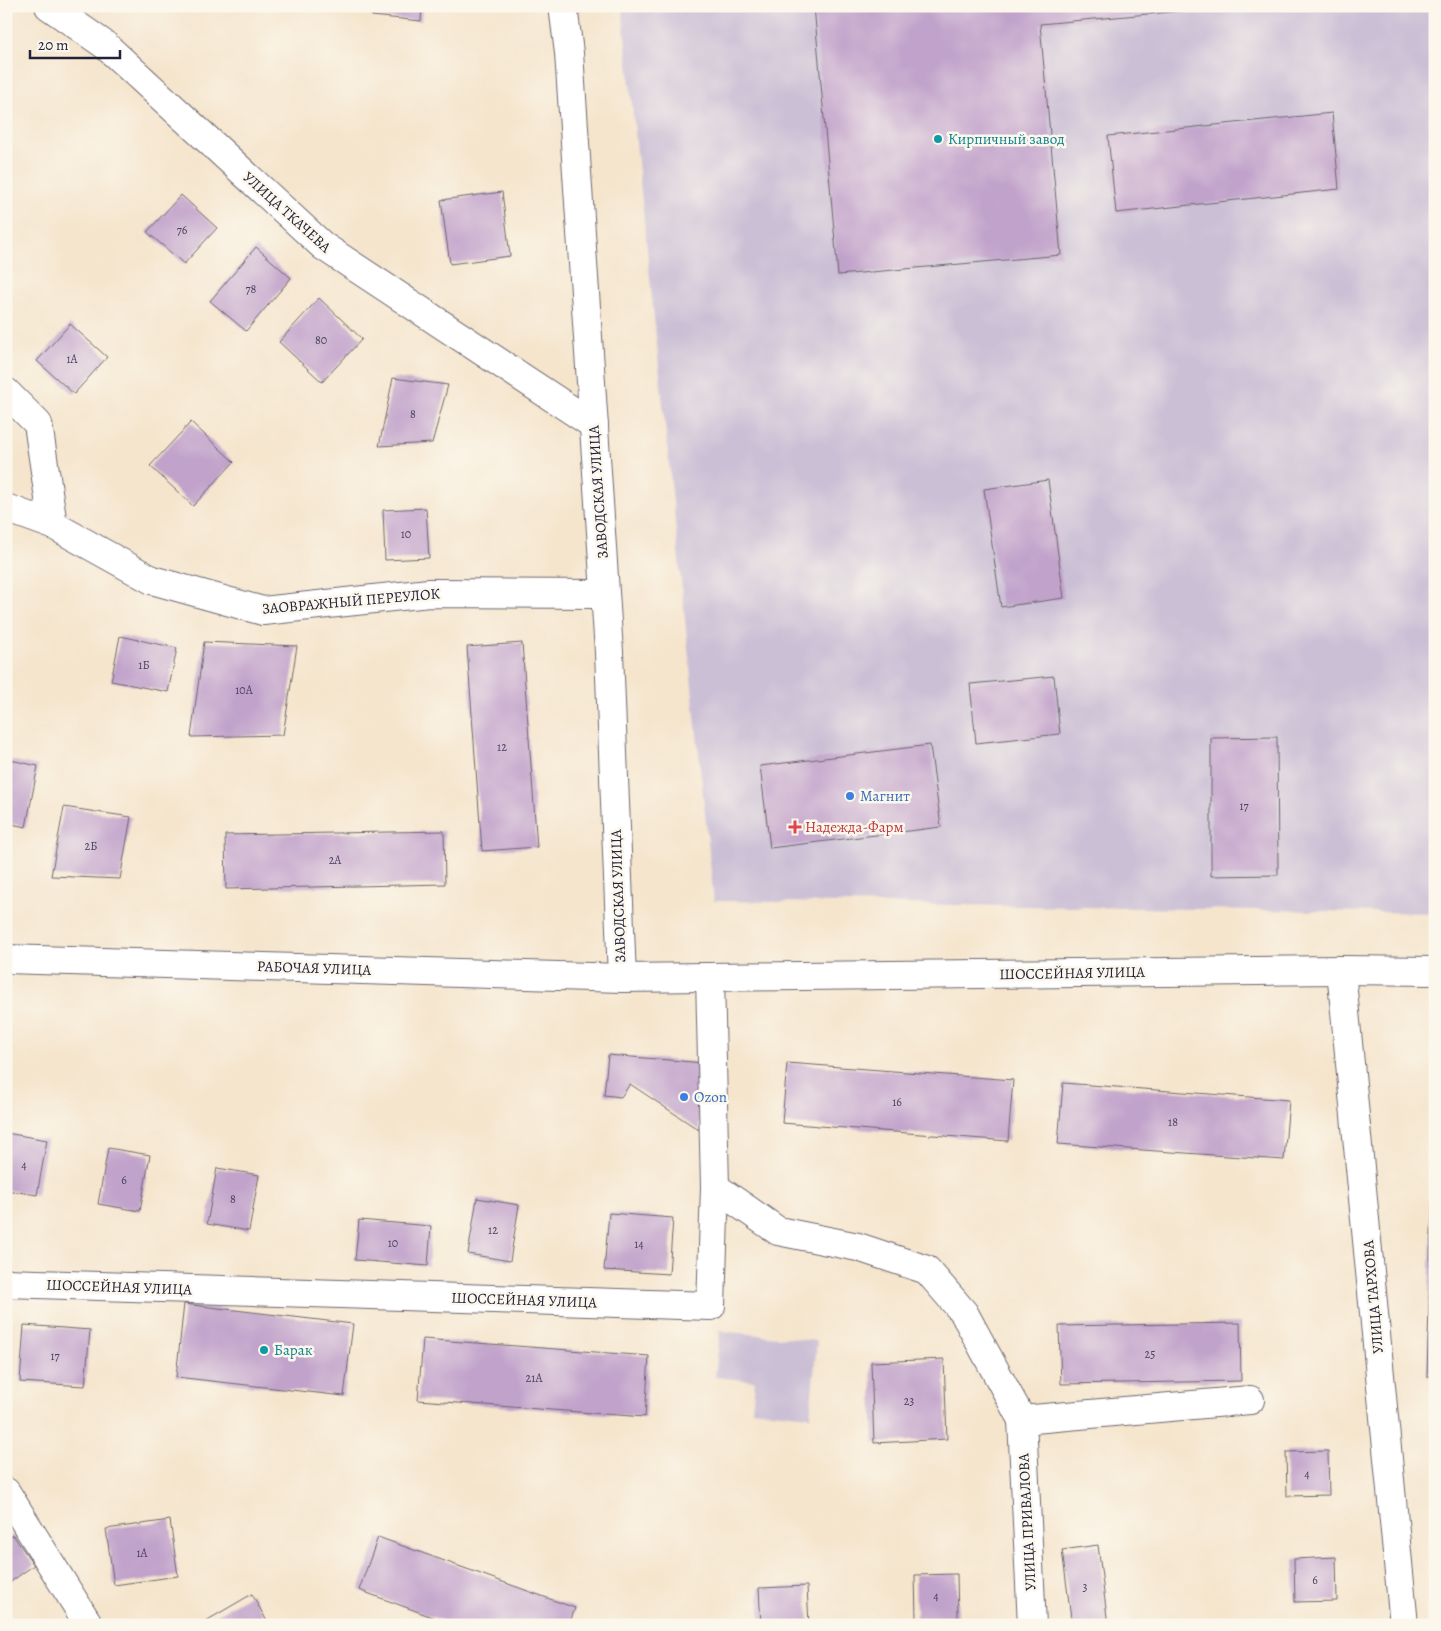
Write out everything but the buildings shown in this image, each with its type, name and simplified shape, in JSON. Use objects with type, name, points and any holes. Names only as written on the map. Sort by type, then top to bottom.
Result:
[{"type":"street","name":"УЛИЦА ТКАЧЕВА","points":[[49,6],[105,45],[323,246],[594,425]]},
{"type":"street","name":"ЗАВОДСКАЯ УЛИЦА","points":[[563,6],[569,62],[609,652],[622,978]]},
{"type":"street","points":[[6,392],[38,424],[52,525]]},
{"type":"street","name":"ЗАОВРАЖНЫЙ ПЕРЕУЛОК","points":[[6,508],[52,525],[152,580],[263,611],[429,593],[605,594]]},
{"type":"street","name":"РАБОЧАЯ УЛИЦА","points":[[6,959],[622,978]]},
{"type":"street","name":"УЛИЦА ТАРХОВА","points":[[1341,970],[1404,1625]]},
{"type":"street","name":"ШОССЕЙНАЯ УЛИЦА","points":[[622,978],[1434,970]]},
{"type":"street","name":"ШОССЕЙНАЯ УЛИЦА","points":[[6,1283],[711,1306],[714,1187],[710,977]]},
{"type":"street","points":[[714,1187],[778,1231],[858,1247],[927,1270],[964,1313],[1022,1420],[1250,1400]]},
{"type":"street","name":"УЛИЦА ПРИВАЛОВА","points":[[1022,1420],[1032,1625]]},
{"type":"street","points":[[6,1492],[89,1625]]},
{"type":"shaded area","points":[[622,6],[1435,6],[1435,913],[714,901]]},
{"type":"shaded area","points":[[720,1331],[817,1341],[810,1416],[752,1410],[755,1381],[715,1377]]},
{"type":"place","name":"Кирпичный завод","points":[[938,139]]},
{"type":"place","name":"Магнит","points":[[850,796]]},
{"type":"place","name":"Надежда-Фарм","points":[[795,827]]},
{"type":"place","name":"Ozon","points":[[684,1097]]},
{"type":"place","name":"Барак","points":[[264,1350]]}]
